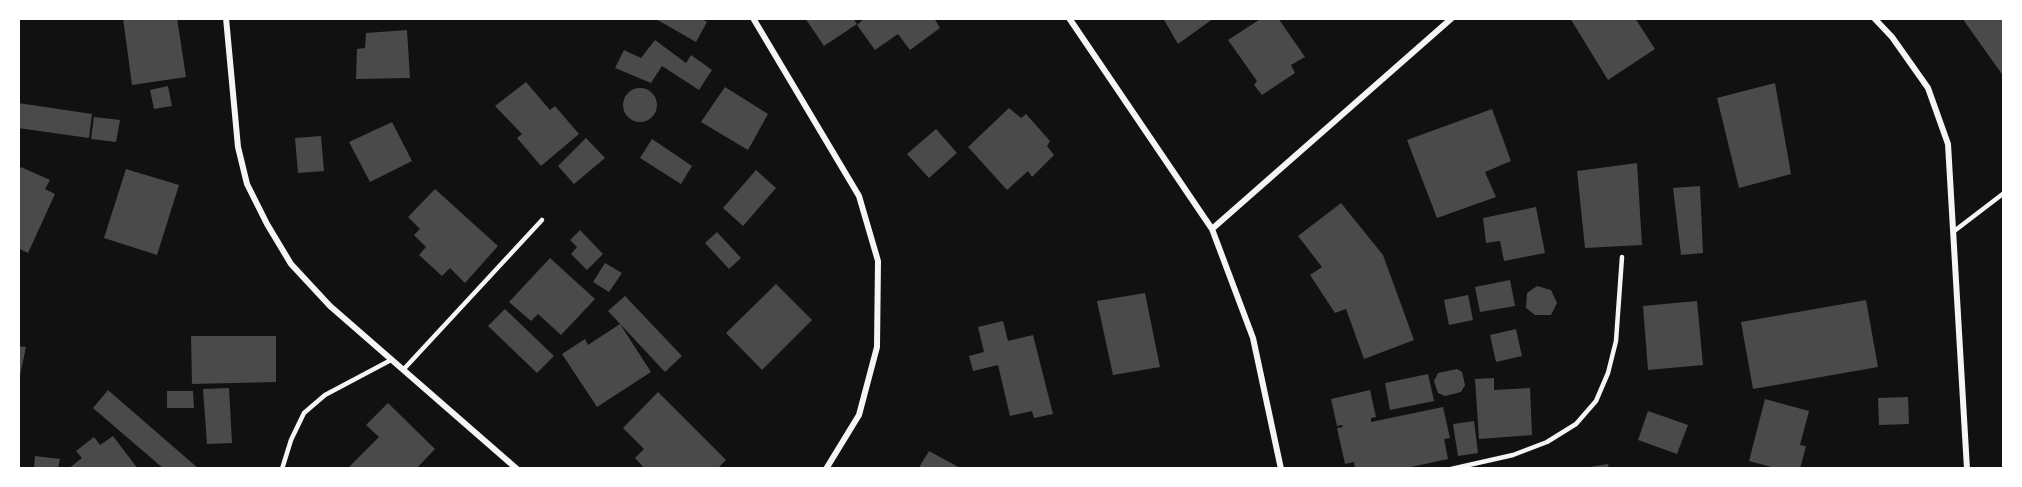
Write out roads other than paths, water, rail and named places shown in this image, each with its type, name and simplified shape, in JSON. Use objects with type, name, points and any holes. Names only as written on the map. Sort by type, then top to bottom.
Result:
[{"type":"street","points":[[226,18],[238,147],[247,183],[267,224],[291,264],[330,306],[517,469]]},
{"type":"street","points":[[753,18],[859,196],[878,261],[877,347],[859,415],[826,469]]},
{"type":"street","points":[[1069,18],[1212,230],[1253,338],[1281,469]]},
{"type":"street","points":[[1212,230],[1452,18]]},
{"type":"street","points":[[1874,18],[1892,37],[1928,88],[1948,144],[1967,469]]},
{"type":"lane","points":[[1953,232],[2004,194]]},
{"type":"lane","points":[[403,370],[542,220]]},
{"type":"lane","points":[[1451,469],[1513,455],[1547,442],[1576,424],[1596,402],[1608,373],[1616,341],[1622,257]]},
{"type":"lane","points":[[282,469],[291,440],[304,413],[325,395],[391,360]]}]
